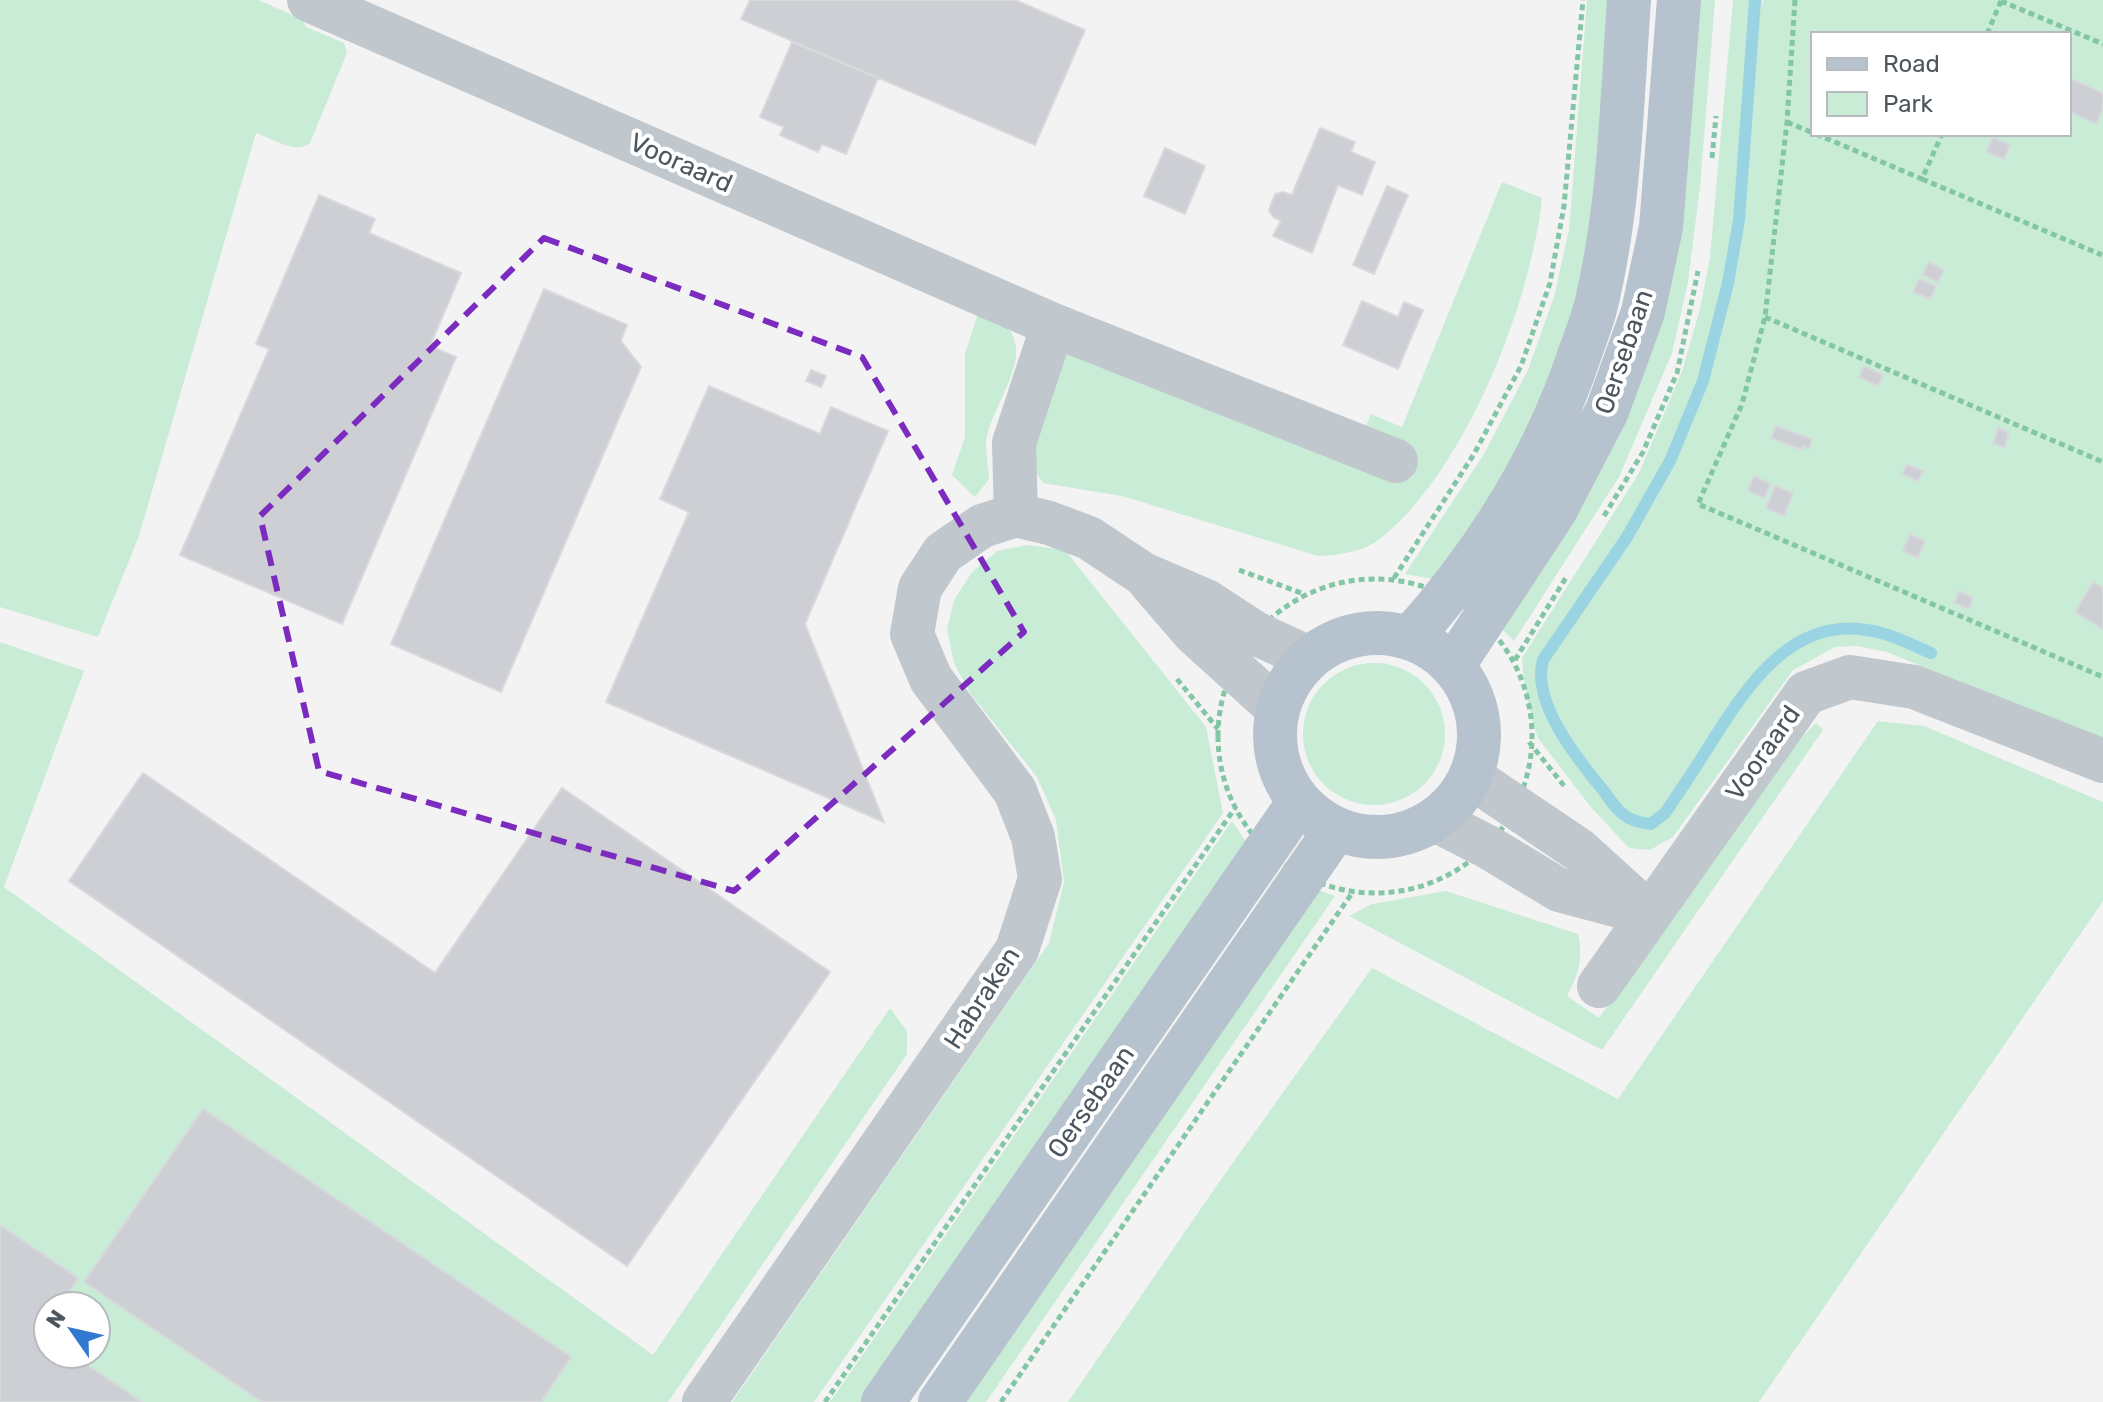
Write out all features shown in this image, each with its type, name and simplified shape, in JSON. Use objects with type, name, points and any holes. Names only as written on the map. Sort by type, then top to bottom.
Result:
[{"type":"main road","name":"Oersebaan","points":[[1411,637],[1449,595],[1521,489],[1566,395],[1597,303],[1612,216],[1629,0]]},
{"type":"main road","name":"Oersebaan","points":[[1453,666],[1555,511],[1607,411],[1643,312],[1661,227],[1679,0]]},
{"type":"main road","points":[[1375,632],[1411,637],[1453,666],[1474,699],[1480,739],[1471,777],[1456,801],[1435,820],[1403,834],[1369,837],[1336,829],[1299,802],[1282,774],[1275,742],[1278,709],[1289,681],[1309,658],[1339,639],[1375,632]]},
{"type":"main road","name":"Oersebaan","points":[[883,1402],[1299,802]]},
{"type":"main road","name":"Oersebaan","points":[[940,1402],[1336,829]]},
{"type":"street","name":"Vooraard","points":[[309,0],[1053,325],[1396,461]]},
{"type":"street","points":[[1053,325],[1014,443],[1016,515],[1089,538],[1143,574],[1206,601],[1255,633],[1309,658]]},
{"type":"street","name":"Habraken","points":[[704,1402],[1017,950],[1040,879],[1033,837],[1015,791],[931,679],[912,634],[920,588],[943,553],[982,526],[1016,515]]},
{"type":"street","points":[[1143,574],[1194,633],[1278,709]]},
{"type":"street","name":"Vooraard","points":[[1649,914],[1806,693],[1850,677],[1914,687],[2103,761]]},
{"type":"street","points":[[1471,777],[1579,850],[1649,914]]},
{"type":"street","points":[[1435,820],[1488,847],[1559,890],[1649,914]]},
{"type":"street","points":[[1599,986],[1649,914]]},
{"type":"path","points":[[1305,594],[1349,580],[1394,578],[1474,454],[1514,379],[1550,283],[1564,206],[1583,0]]},
{"type":"path","points":[[1795,0],[1787,122],[1765,317],[1742,404],[1698,504],[2103,677]]},
{"type":"path","points":[[1988,32],[2002,1],[2103,44]]},
{"type":"path","points":[[1787,122],[1811,132]]},
{"type":"path","points":[[1821,136],[2103,254]]},
{"type":"path","points":[[1922,179],[1941,136]]},
{"type":"path","points":[[1765,317],[2103,462]]},
{"type":"path","name":"Oersebaan","points":[[825,1402],[1235,808]]},
{"type":"path","points":[[1001,1402],[1352,893]]},
{"type":"highlighted area","points":[[544,238],[862,357],[1024,632],[734,891],[319,771],[260,516]]},
{"type":"green space","points":[[0,0],[258,0],[302,19],[306,27],[344,43],[347,53],[310,143],[290,146],[256,133],[139,536],[98,637],[0,607]]},
{"type":"green space","points":[[1587,0],[1616,0],[1594,250],[1548,407],[1438,580],[1405,574],[1484,454],[1528,370],[1554,297],[1569,230]]},
{"type":"green space","points":[[1688,0],[1715,0],[1700,187],[1688,282],[1672,353],[1619,477],[1514,641],[1494,621],[1607,435]]},
{"type":"green space","points":[[1733,0],[1762,0],[1762,10],[1763,0],[2103,0],[2103,742],[1887,652],[1857,646],[1835,647],[1793,670],[1673,837],[1650,850],[1629,848],[1590,806],[1538,738],[1527,699],[1522,658],[1639,473],[1682,371],[1700,309],[1710,257]]},
{"type":"green space","points":[[1502,182],[1542,198],[1524,286],[1508,334],[1466,429],[1440,471],[1412,508],[1374,543],[1351,552],[1318,556],[1122,496],[1043,483],[1033,468],[1032,447],[1064,356],[1079,348],[1349,464],[1371,414],[1402,427]]},
{"type":"green space","points":[[980,307],[1000,320],[1012,334],[1016,349],[1015,364],[987,435],[989,479],[975,497],[952,475],[965,437],[965,354]]},
{"type":"green space","points":[[1027,545],[1065,550],[1206,727],[1223,813],[814,1402],[732,1402],[1049,943],[1064,882],[1056,820],[1037,777],[970,693],[954,663],[947,629],[954,600],[972,572],[997,551]]},
{"type":"green space","points":[[0,642],[84,671],[4,887],[653,1355],[890,1008],[907,1031],[907,1054],[668,1402],[0,1402]]},
{"type":"green space","points":[[1374,663],[1401,668],[1424,684],[1440,707],[1445,734],[1440,761],[1424,784],[1401,800],[1374,805],[1347,800],[1324,784],[1308,761],[1303,734],[1308,707],[1324,684],[1347,668]]},
{"type":"green space","points":[[1878,721],[1924,726],[2103,802],[2103,901],[1759,1402],[1068,1402],[1372,968],[1618,1099]]},
{"type":"green space","points":[[1816,723],[1823,730],[1602,1050],[1349,916],[1372,904],[1446,891],[1578,934],[1579,966],[1567,996],[1599,1018],[1794,745]]},
{"type":"green space","points":[[1232,821],[1248,845],[865,1402],[830,1402]]},
{"type":"green space","points":[[1304,885],[1335,896],[986,1402],[952,1402]]},
{"type":"building","points":[[750,0],[1015,0],[1085,30],[1035,145],[741,19]]},
{"type":"building","points":[[792,42],[878,78],[846,154],[822,144],[818,152],[780,135],[784,127],[760,117]]},
{"type":"building","points":[[2071,79],[2103,93],[2103,109],[2096,124],[2071,112]]},
{"type":"building","points":[[1320,128],[1355,142],[1351,152],[1375,162],[1362,195],[1338,185],[1312,253],[1273,236],[1281,221],[1273,217],[1269,210],[1275,194],[1283,192],[1292,195]]},
{"type":"building","points":[[1993,137],[2010,145],[2004,159],[1986,152]]},
{"type":"building","points":[[1165,148],[1205,166],[1185,214],[1144,196]]},
{"type":"building","points":[[1387,186],[1408,195],[1374,274],[1353,265]]},
{"type":"building","points":[[319,195],[375,219],[369,233],[461,273],[430,346],[456,357],[342,624],[180,555],[269,349],[256,344]]},
{"type":"building","points":[[1929,262],[1944,270],[1938,282],[1922,275]]},
{"type":"building","points":[[1919,279],[1936,286],[1930,299],[1913,292]]},
{"type":"building","points":[[544,289],[627,325],[621,341],[641,367],[501,692],[391,644]]},
{"type":"building","points":[[1362,301],[1398,317],[1404,302],[1423,310],[1398,369],[1343,345]]},
{"type":"building","points":[[1864,366],[1883,375],[1878,386],[1859,377]]},
{"type":"building","points":[[811,370],[826,376],[821,387],[806,381]]},
{"type":"building","points":[[709,386],[820,434],[831,407],[888,431],[805,624],[884,822],[606,702],[689,512],[660,499]]},
{"type":"building","points":[[1776,426],[1812,439],[1809,449],[1803,446],[1802,450],[1771,438]]},
{"type":"building","points":[[1998,428],[2009,433],[2004,448],[1993,443]]},
{"type":"building","points":[[1907,464],[1923,471],[1918,481],[1902,474]]},
{"type":"building","points":[[1754,476],[1771,484],[1764,498],[1748,491]]},
{"type":"building","points":[[1775,486],[1793,493],[1784,516],[1766,508]]},
{"type":"building","points":[[1910,534],[1925,541],[1918,558],[1903,551]]},
{"type":"building","points":[[2093,582],[2103,588],[2103,629],[2075,612]]},
{"type":"building","points":[[1959,591],[1973,598],[1969,609],[1954,603]]},
{"type":"building","points":[[143,773],[435,973],[562,788],[830,972],[627,1266],[69,881]]},
{"type":"building","points":[[203,1109],[571,1357],[541,1402],[262,1402],[112,1301],[112,1290],[96,1290],[84,1282]]},
{"type":"building","points":[[0,1225],[78,1278],[70,1290],[32,1290],[32,1370],[95,1370],[142,1402],[0,1402]]},
{"type":"waterway","points":[[1755,0],[1739,220],[1728,283],[1703,381],[1670,461],[1627,537],[1543,660],[1541,676],[1544,694],[1559,730],[1615,806],[1629,818],[1651,824],[1665,813],[1754,681],[1792,646],[1814,635],[1839,629],[1867,630],[1891,636],[1931,653]]}]
